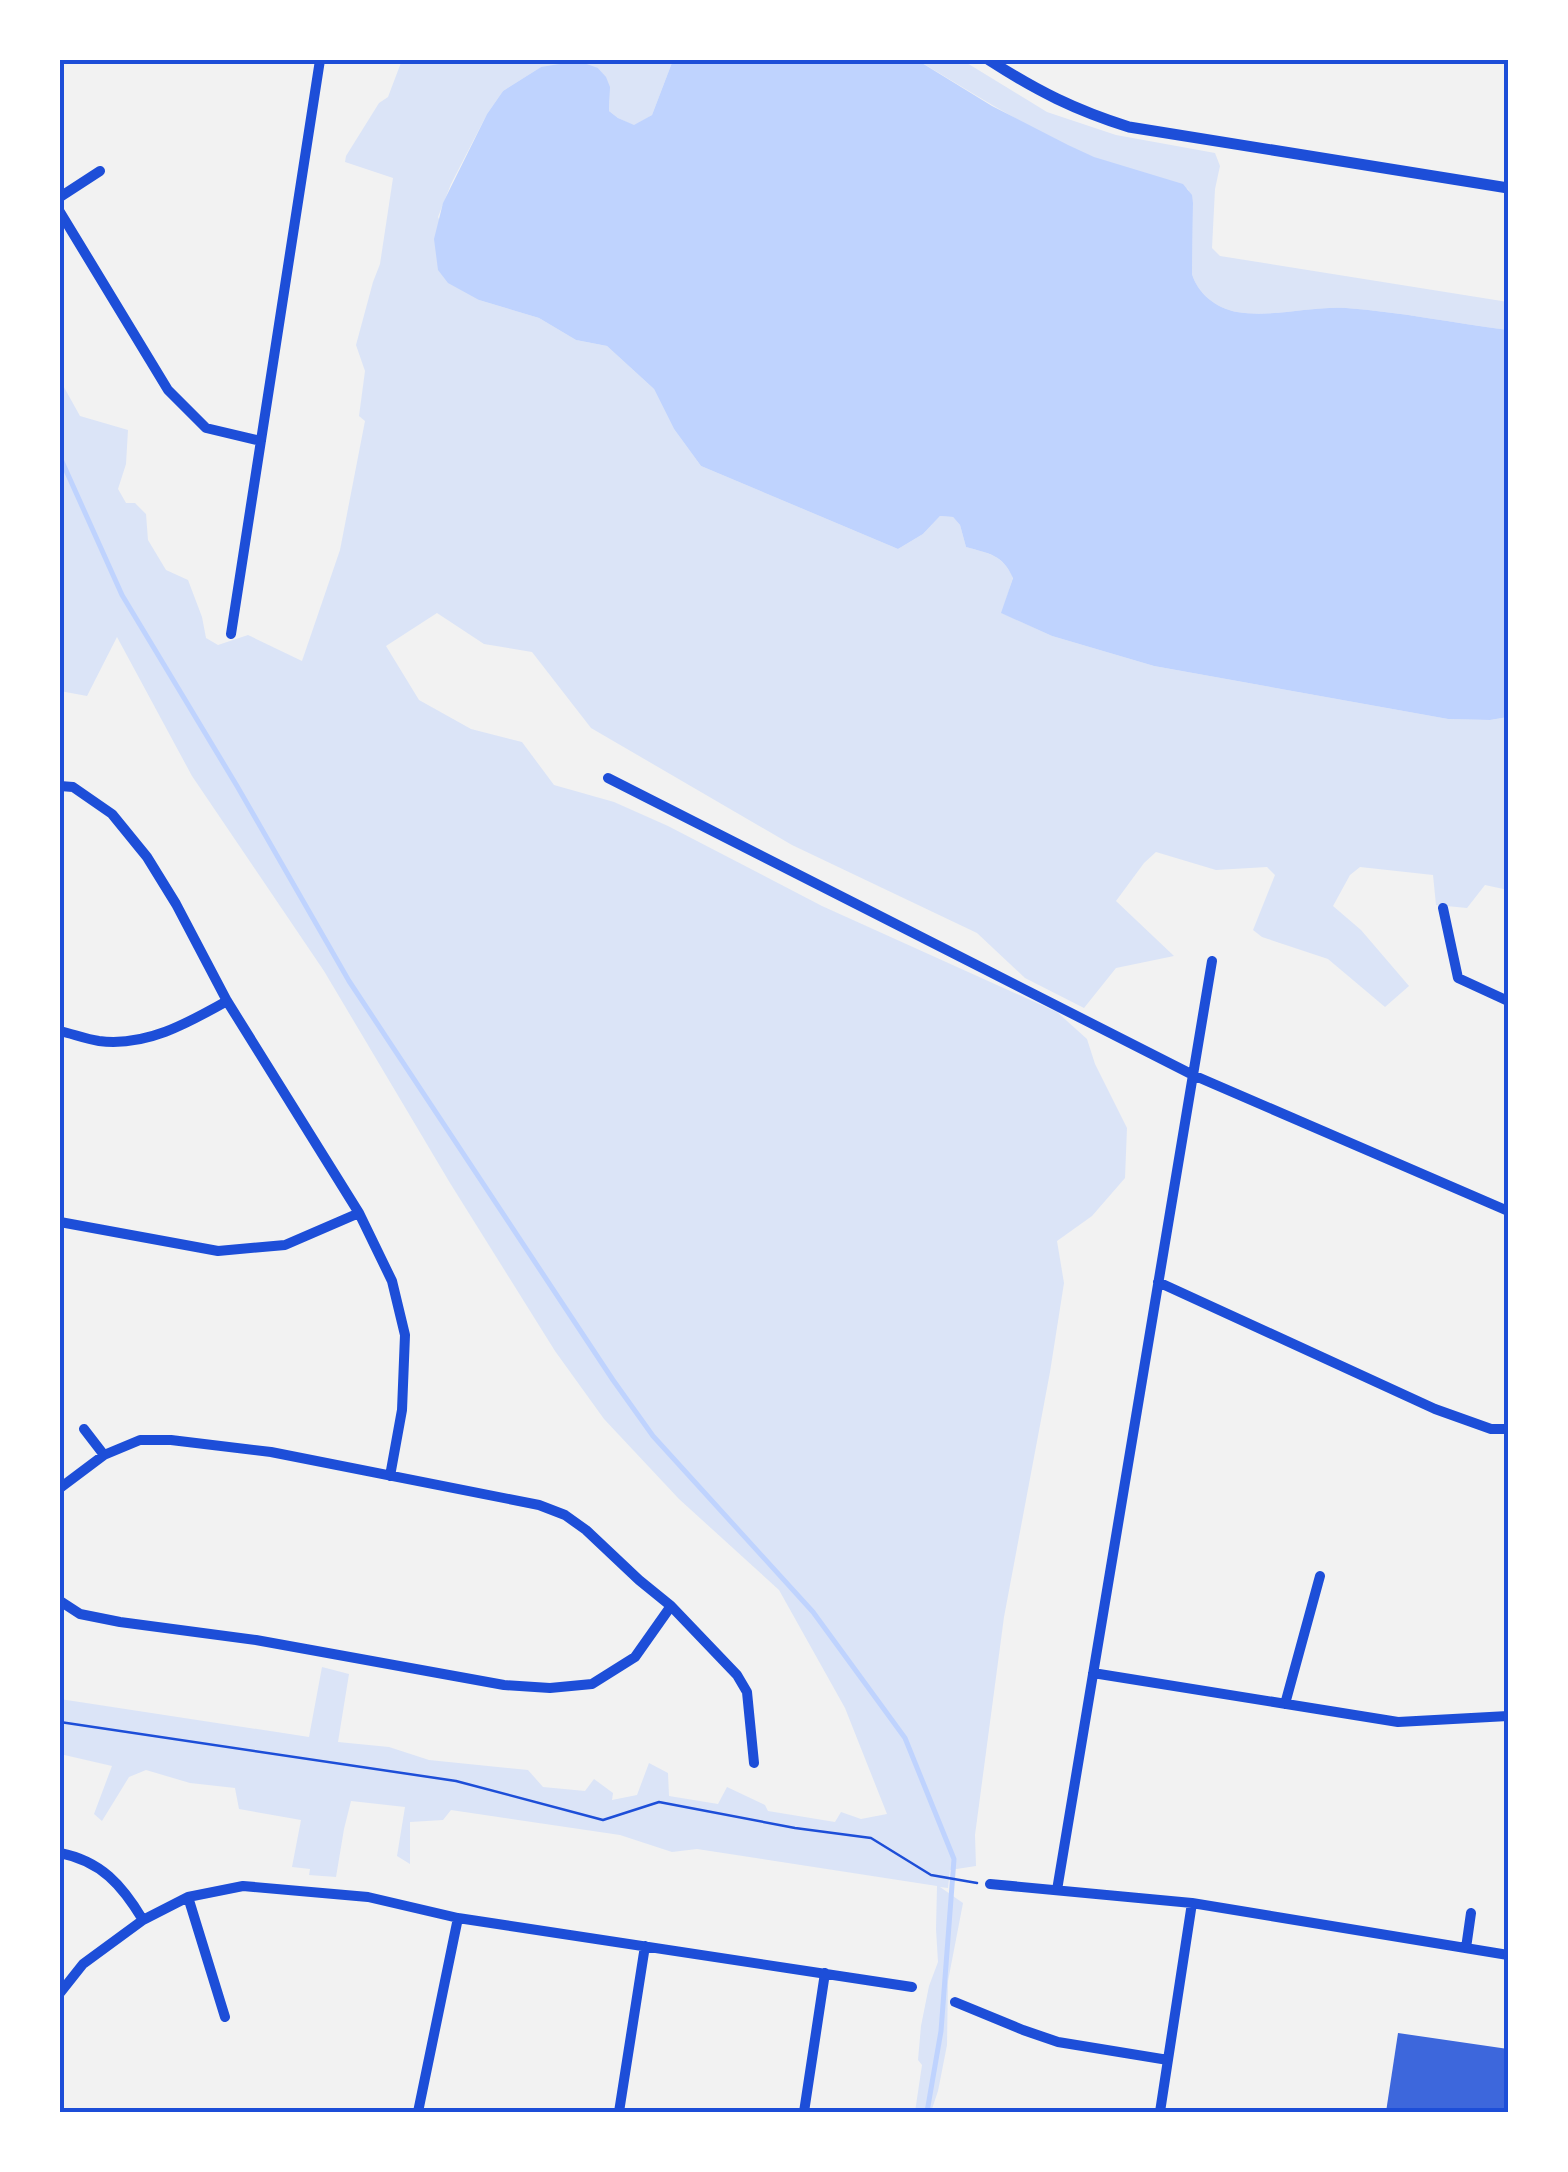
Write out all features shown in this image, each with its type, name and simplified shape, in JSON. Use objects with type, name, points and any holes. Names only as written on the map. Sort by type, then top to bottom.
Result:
[{"type":"street","points":[[231,634],[320,60]]},
{"type":"street","points":[[990,60],[1056,100],[1129,127],[1508,188]]},
{"type":"street","points":[[60,198],[100,171]]},
{"type":"street","points":[[60,212],[168,390],[206,428],[261,441]]},
{"type":"street","points":[[608,778],[1193,1075],[1508,1212]]},
{"type":"street","points":[[60,786],[73,787],[112,814],[147,857],[227,1001],[359,1213],[392,1281],[406,1335],[402,1410],[390,1476]]},
{"type":"street","points":[[1443,908],[1458,978],[1508,1000]]},
{"type":"street","points":[[1057,1890],[1212,962]]},
{"type":"street","points":[[60,1031],[101,1041],[147,1039],[190,1022],[227,1001]]},
{"type":"street","points":[[60,1222],[218,1251],[285,1245],[359,1213]]},
{"type":"street","points":[[1158,1282],[1436,1409],[1491,1429],[1508,1429]]},
{"type":"street","points":[[84,1429],[104,1455]]},
{"type":"street","points":[[60,1488],[104,1455],[140,1440],[171,1440],[272,1452],[539,1506],[565,1516],[671,1606],[736,1675],[747,1692],[754,1763]]},
{"type":"street","points":[[1285,1704],[1320,1576]]},
{"type":"street","points":[[60,1601],[80,1614],[120,1622],[256,1640],[504,1684],[550,1688],[592,1684],[635,1657],[671,1606]]},
{"type":"street","points":[[1093,1673],[1398,1722],[1508,1716]]},
{"type":"street","points":[[60,1853],[83,1857],[124,1889],[143,1920]]},
{"type":"street","points":[[990,1884],[1192,1903],[1508,1955]]},
{"type":"street","points":[[60,1993],[83,1964],[143,1920],[188,1897],[243,1886],[368,1897],[458,1918],[912,1987]]},
{"type":"street","points":[[188,1897],[225,2017]]},
{"type":"street","points":[[1160,2112],[1192,1903]]},
{"type":"street","points":[[1466,1948],[1472,1913]]},
{"type":"street","points":[[418,2112],[458,1918]]},
{"type":"street","points":[[619,2112],[645,1946]]},
{"type":"street","points":[[804,2112],[826,1973]]},
{"type":"street","points":[[955,2002],[1058,2042],[1168,2060]]},
{"type":"path","points":[[60,1722],[456,1781],[603,1820],[659,1802],[871,1838],[931,1875],[974,1883]]},
{"type":"shaded area","points":[[402,60],[673,60],[652,115],[634,126],[609,111],[609,88],[598,68],[541,67],[503,91],[487,114],[438,217],[479,300],[539,318],[576,340],[607,346],[654,389],[674,429],[701,466],[898,549],[923,534],[940,516],[953,517],[960,525],[966,547],[999,559],[1009,569],[1013,577],[1002,613],[1052,636],[1154,666],[1448,719],[1508,717],[1508,890],[1485,885],[1467,908],[1436,905],[1433,875],[1360,867],[1350,875],[1333,906],[1361,930],[1409,986],[1385,1007],[1328,959],[1262,937],[1253,930],[1275,875],[1267,867],[1216,870],[1156,852],[1116,901],[1174,956],[1116,968],[1084,1008],[1025,978],[977,933],[792,845],[591,728],[532,652],[484,644],[437,613],[386,646],[419,700],[471,729],[522,742],[554,785],[614,802],[668,826],[822,906],[1057,1012],[1087,1039],[1127,1128],[1125,1178],[1092,1216],[1057,1241],[1064,1283],[1004,1617],[975,1835],[976,1866],[950,1870],[948,1888],[940,1887],[963,1903],[948,1981],[947,2045],[931,2112],[915,2112],[922,2065],[918,2060],[921,2026],[938,1962],[937,1886],[697,1849],[672,1852],[620,1835],[451,1810],[443,1820],[410,1822],[410,1864],[397,1856],[405,1807],[351,1801],[336,1877],[309,1875],[310,1869],[292,1867],[301,1820],[239,1809],[235,1788],[190,1783],[146,1770],[129,1777],[102,1821],[94,1814],[112,1766],[60,1754],[60,1699],[309,1737],[322,1667],[349,1674],[338,1742],[389,1747],[429,1760],[528,1770],[543,1787],[585,1791],[594,1779],[613,1793],[612,1800],[637,1795],[649,1763],[668,1773],[669,1796],[718,1804],[727,1787],[765,1805],[768,1811],[835,1822],[841,1812],[861,1819],[887,1814],[845,1708],[779,1590],[679,1499],[604,1419],[555,1351],[324,971],[192,776],[117,637],[87,696],[60,691],[60,380],[80,416],[128,430],[126,464],[118,489],[126,503],[135,503],[146,514],[148,540],[166,570],[188,580],[206,638],[218,645],[248,635],[302,661],[340,550],[365,421],[359,416],[365,371],[356,345],[380,264],[393,178],[345,162],[379,103],[388,97]]},
{"type":"shaded area","points":[[917,60],[962,60],[1047,112],[1116,135],[1215,153],[1220,166],[1212,248],[1220,256],[1508,302],[1508,330],[1346,308],[1264,314],[1222,307],[1203,294],[1192,274],[1193,203],[1188,189],[1070,147]]},
{"type":"water","points":[[673,60],[917,60],[992,106],[1068,145],[1094,157],[1183,184],[1193,203],[1192,274],[1203,294],[1222,307],[1264,314],[1346,308],[1508,330],[1508,717],[1448,719],[1154,666],[1052,636],[1001,613],[1013,578],[1009,570],[1000,559],[966,547],[960,525],[953,517],[940,516],[923,534],[898,549],[701,466],[674,429],[654,389],[607,346],[576,340],[539,318],[479,300],[448,283],[438,270],[434,239],[443,203],[487,114],[503,91],[541,67],[578,61],[598,68],[606,77],[610,87],[609,111],[634,125],[652,115]]},
{"type":"building","points":[[1398,2033],[1508,2049],[1508,2112],[1386,2112]]},
{"type":"waterway","points":[[60,457],[122,595],[349,981],[653,1436],[813,1612],[905,1738],[954,1859],[941,2031],[927,2112]]}]
